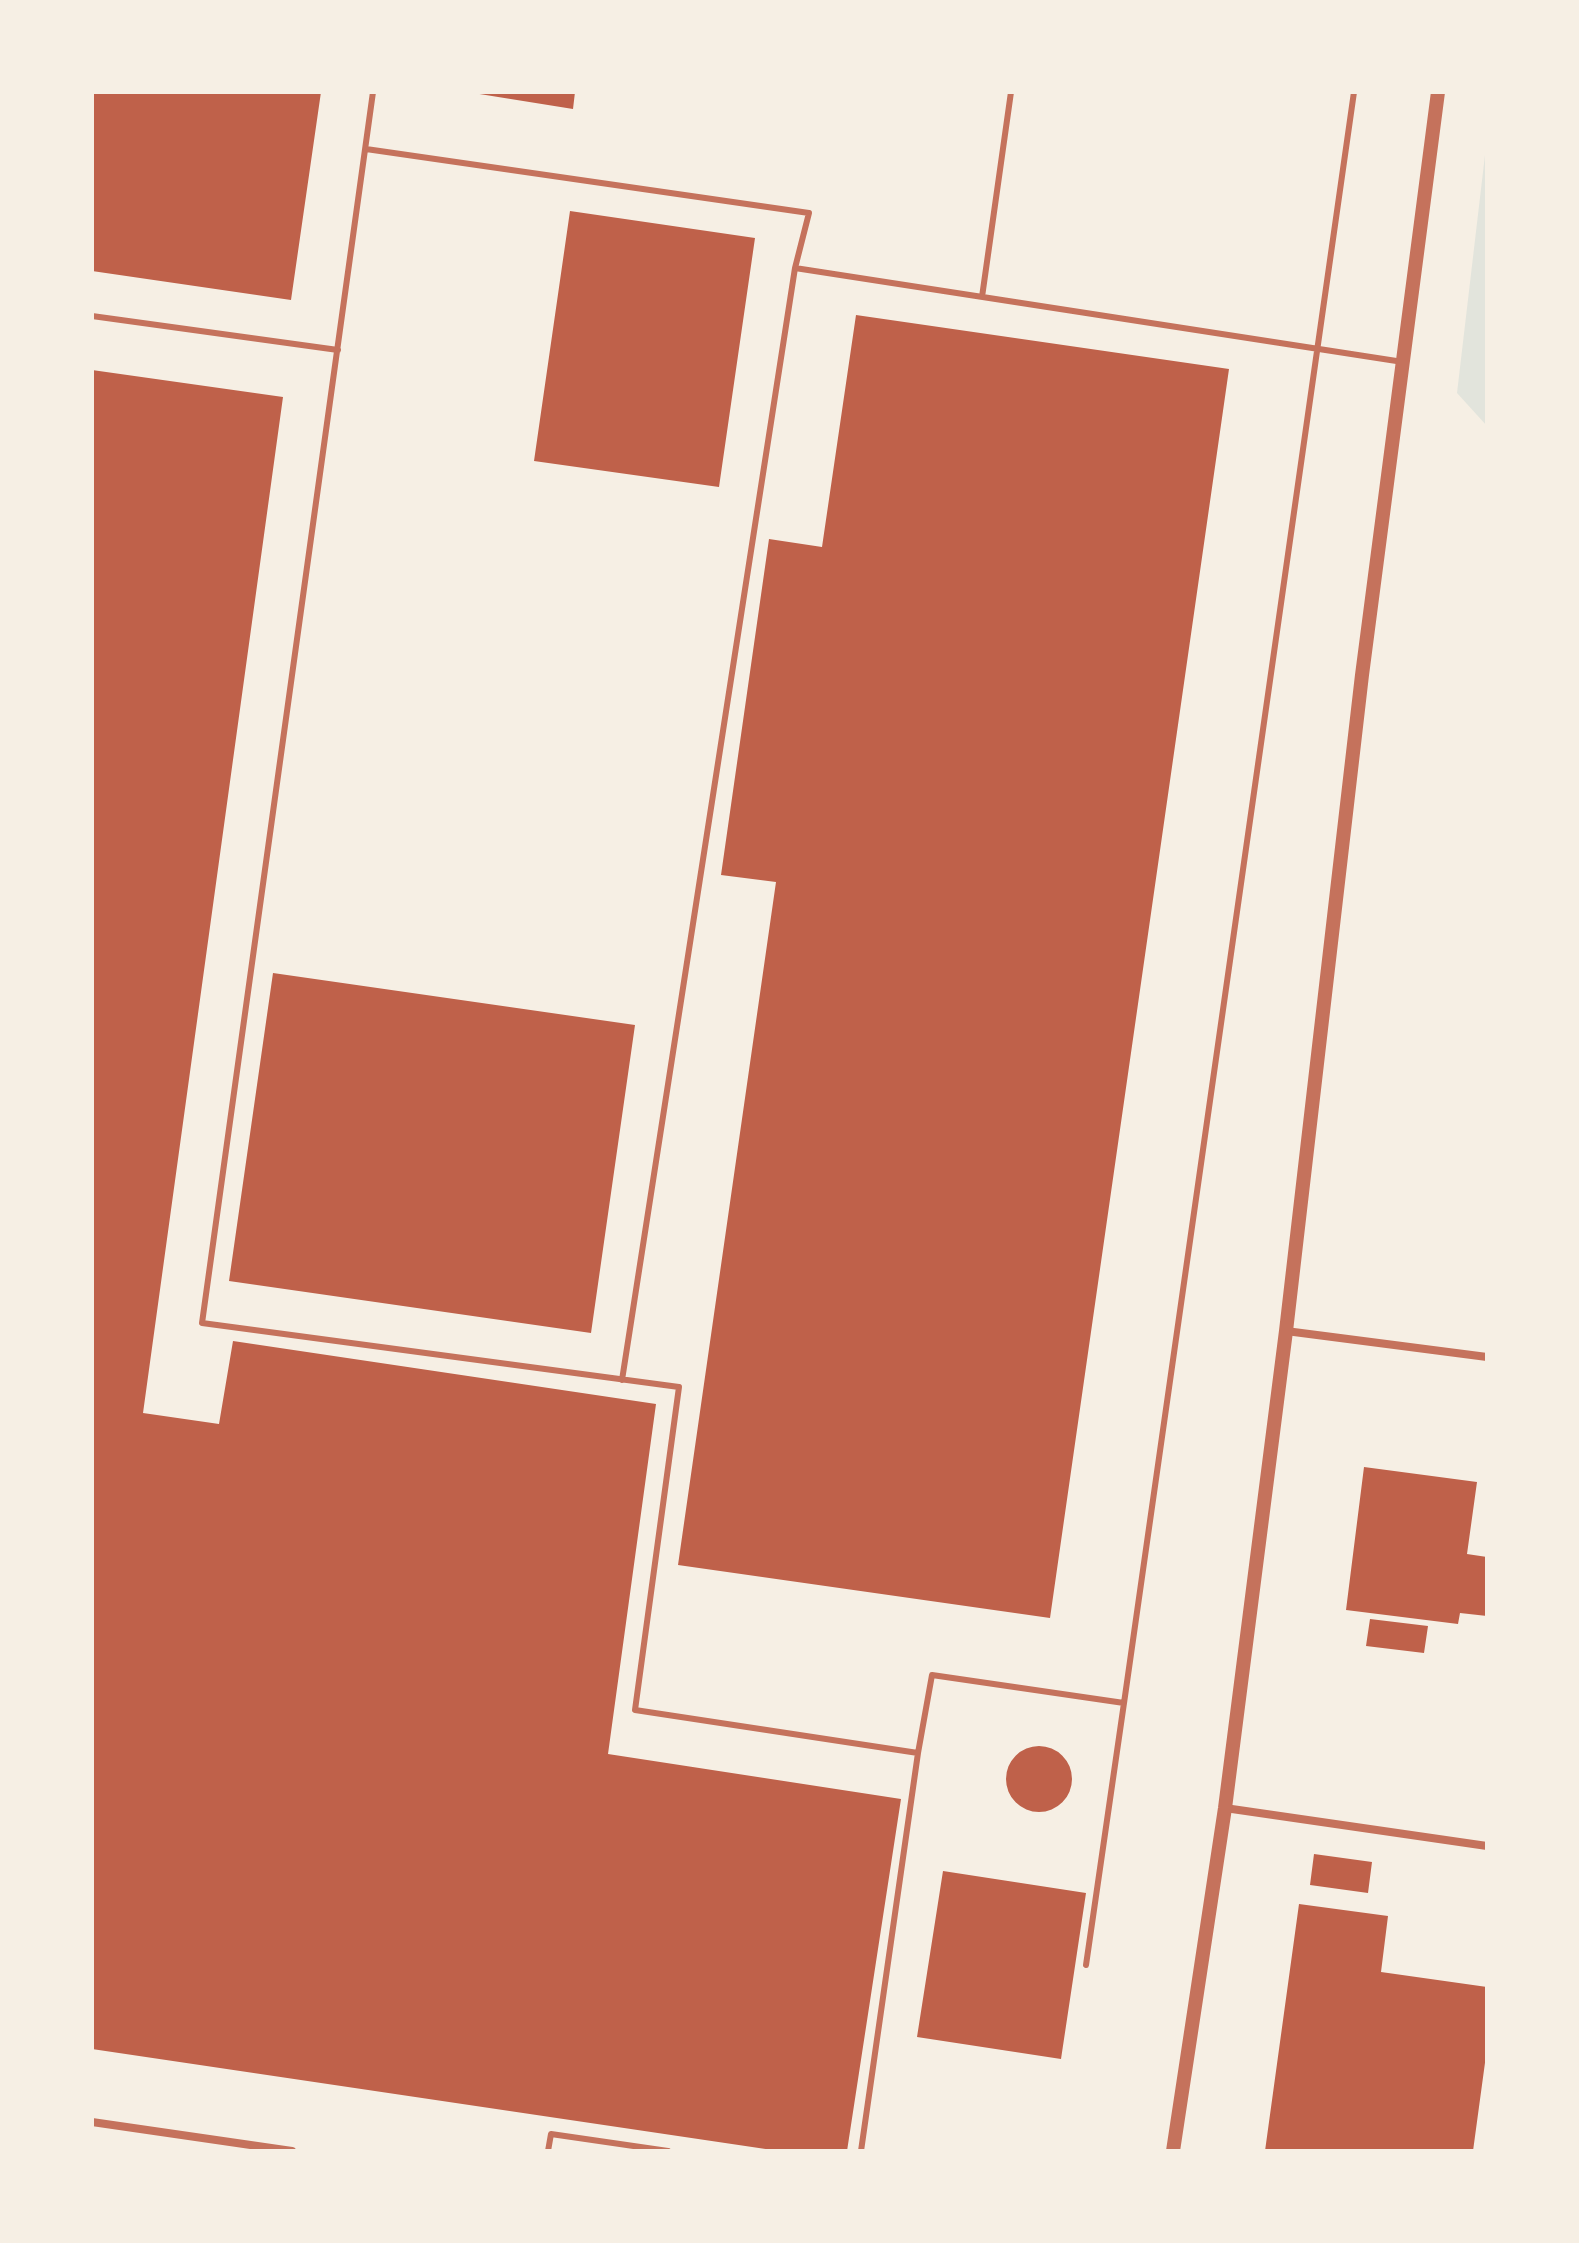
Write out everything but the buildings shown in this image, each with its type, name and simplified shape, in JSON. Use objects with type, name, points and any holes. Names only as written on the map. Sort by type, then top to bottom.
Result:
[{"type":"street","points":[[1173,2151],[1225,1808],[1286,1331],[1360,690],[1438,92]]},
{"type":"street","points":[[1286,1331],[1487,1357]]},
{"type":"street","points":[[1225,1808],[1487,1846]]},
{"type":"street","points":[[92,2122],[292,2151]]},
{"type":"lane","points":[[373,92],[202,1323],[679,1387],[635,1710],[918,1753]]},
{"type":"lane","points":[[982,297],[1011,92]]},
{"type":"lane","points":[[1086,1965],[1354,92]]},
{"type":"lane","points":[[366,149],[809,213],[795,268],[622,1380]]},
{"type":"lane","points":[[795,268],[1403,362]]},
{"type":"lane","points":[[92,316],[338,350]]},
{"type":"lane","points":[[861,2151],[932,1675],[1124,1703]]},
{"type":"lane","points":[[548,2151],[551,2134],[668,2151]]},
{"type":"shaded area","points":[[1487,138],[1487,426],[1457,393]]}]
